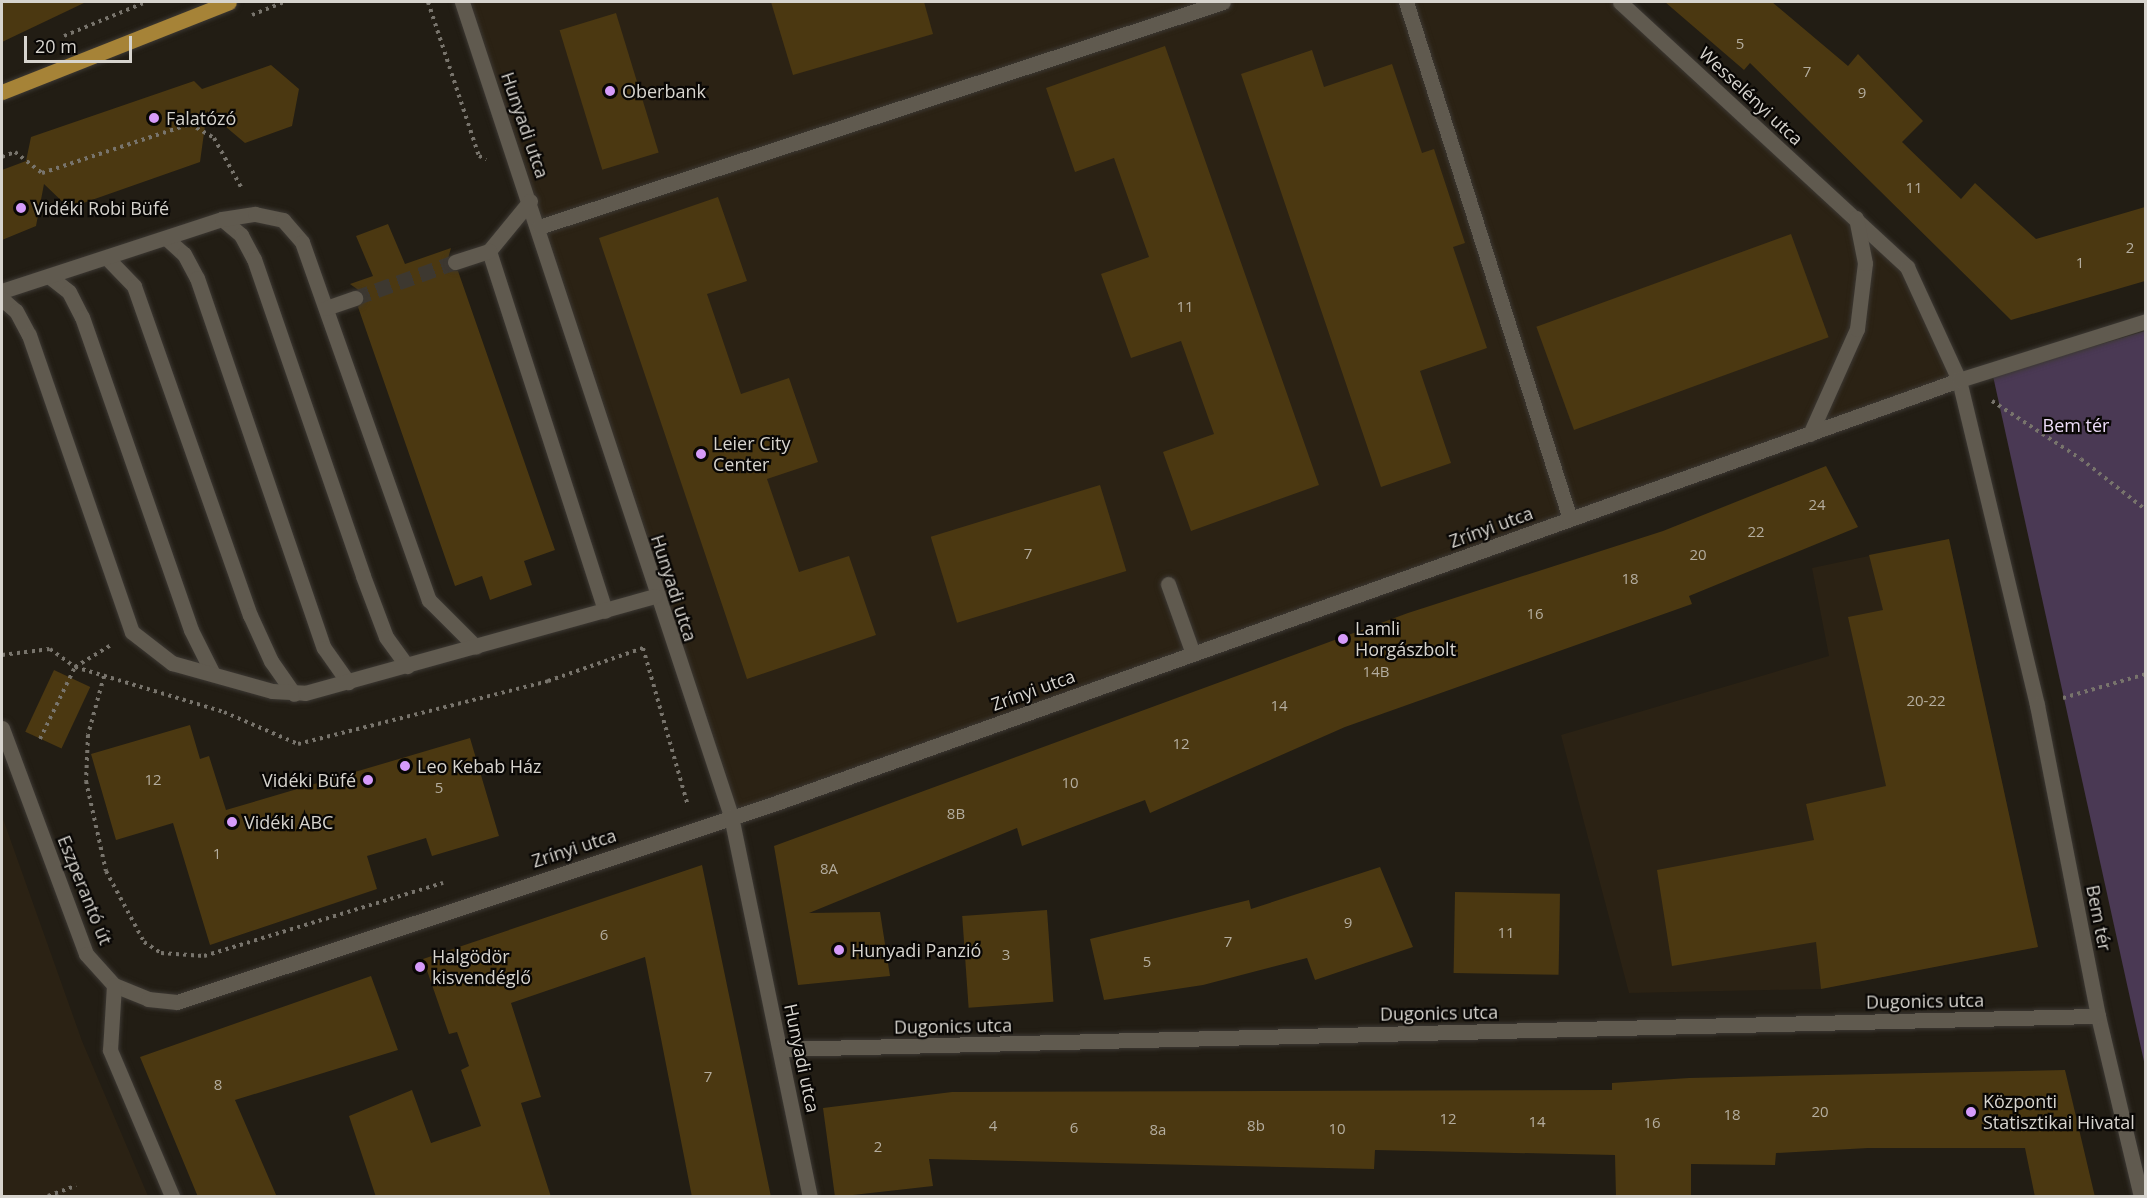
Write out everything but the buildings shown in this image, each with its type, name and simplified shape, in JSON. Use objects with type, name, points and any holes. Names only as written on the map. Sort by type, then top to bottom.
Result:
[{"type":"main road","points":[[2,92],[229,2]]},
{"type":"street","name":"Hunyadi utca","points":[[462,2],[539,227],[655,596],[730,816],[781,1049],[810,1197]]},
{"type":"street","points":[[539,227],[1223,2]]},
{"type":"street","points":[[1406,2],[1570,519]]},
{"type":"street","name":"Wesselényi utca","points":[[1620,2],[1907,267],[1959,380]]},
{"type":"street","points":[[455,262],[489,251],[530,201]]},
{"type":"street","points":[[2,291],[222,219],[255,214],[295,229],[326,308],[429,600],[476,647]]},
{"type":"street","points":[[1810,434],[1857,329],[1865,263],[1856,218]]},
{"type":"street","points":[[222,219],[241,235],[254,259],[386,637],[407,666]]},
{"type":"street","points":[[166,238],[184,254],[196,278],[324,648],[348,682]]},
{"type":"street","points":[[489,251],[605,611]]},
{"type":"street","points":[[108,258],[134,286],[250,615],[271,662],[294,694]]},
{"type":"street","points":[[50,277],[69,292],[82,317],[191,630],[213,674]]},
{"type":"street","points":[[326,308],[355,298]]},
{"type":"street","points":[[2,299],[16,311],[29,335],[132,633],[152,653],[213,674],[294,694],[407,666],[655,596]]},
{"type":"street","points":[[1959,380],[2145,321]]},
{"type":"street","name":"Zrínyi utca","points":[[114,985],[148,999],[177,1002],[695,829],[1959,380]]},
{"type":"street","name":"Bem tér","points":[[1959,380],[2037,705],[2098,1016],[2141,1197]]},
{"type":"street","points":[[1168,584],[1193,654]]},
{"type":"street","name":"Eszperantó út","points":[[2,728],[86,954],[114,985]]},
{"type":"street","points":[[114,985],[110,1050],[172,1197]]},
{"type":"street","name":"Dugonics utca","points":[[781,1049],[2098,1016]]},
{"type":"path","points":[[53,41],[146,2]]},
{"type":"path","points":[[2,158],[15,152],[42,173],[190,124],[214,138],[255,214]]},
{"type":"path","points":[[1959,380],[2081,459],[2145,510]]},
{"type":"path","points":[[549,681],[643,648],[695,829]]},
{"type":"path","points":[[2,656],[50,649],[75,667],[40,739]]},
{"type":"path","points":[[2037,705],[2145,674]]},
{"type":"path","points":[[104,676],[88,735],[86,781],[106,871],[144,942],[161,953],[204,956],[449,881]]},
{"type":"path","points":[[48,1197],[76,1185]]},
{"type":"shaded area","name":"Leier City Center","points":[[462,2],[1620,2],[1907,267],[1959,380],[731,816]]},
{"type":"shaded area","points":[[1949,539],[2038,947],[1821,989],[1629,993],[1561,735],[1829,656],[1812,568]]},
{"type":"shaded area","points":[[2,816],[82,1041],[148,1196],[2,1196]]},
{"type":"green space","name":"Bem tér","points":[[2145,331],[2145,1066],[1993,376]]},
{"type":"tunnel","points":[[355,298],[455,262]]},
{"type":"place","name":"Oberbank","points":[[610,91]]},
{"type":"place","name":"Falatózó","points":[[154,118]]},
{"type":"place","name":"Vidéki Robi Büfé","points":[[21,208]]},
{"type":"place","name":"Leier City Center","points":[[701,454]]},
{"type":"place","name":"Lamli Horgászbolt","points":[[1343,639]]},
{"type":"place","name":"Leo Kebab Ház","points":[[405,766]]},
{"type":"place","name":"Vidéki Büfé","points":[[368,780]]},
{"type":"place","name":"Vidéki ABC","points":[[232,822]]},
{"type":"place","name":"Hunyadi Panzió","points":[[839,950]]},
{"type":"place","name":"Halgödör kisvendéglő","points":[[420,967]]},
{"type":"place","name":"Központi Statisztikai Hivatal","points":[[1971,1112]]}]
